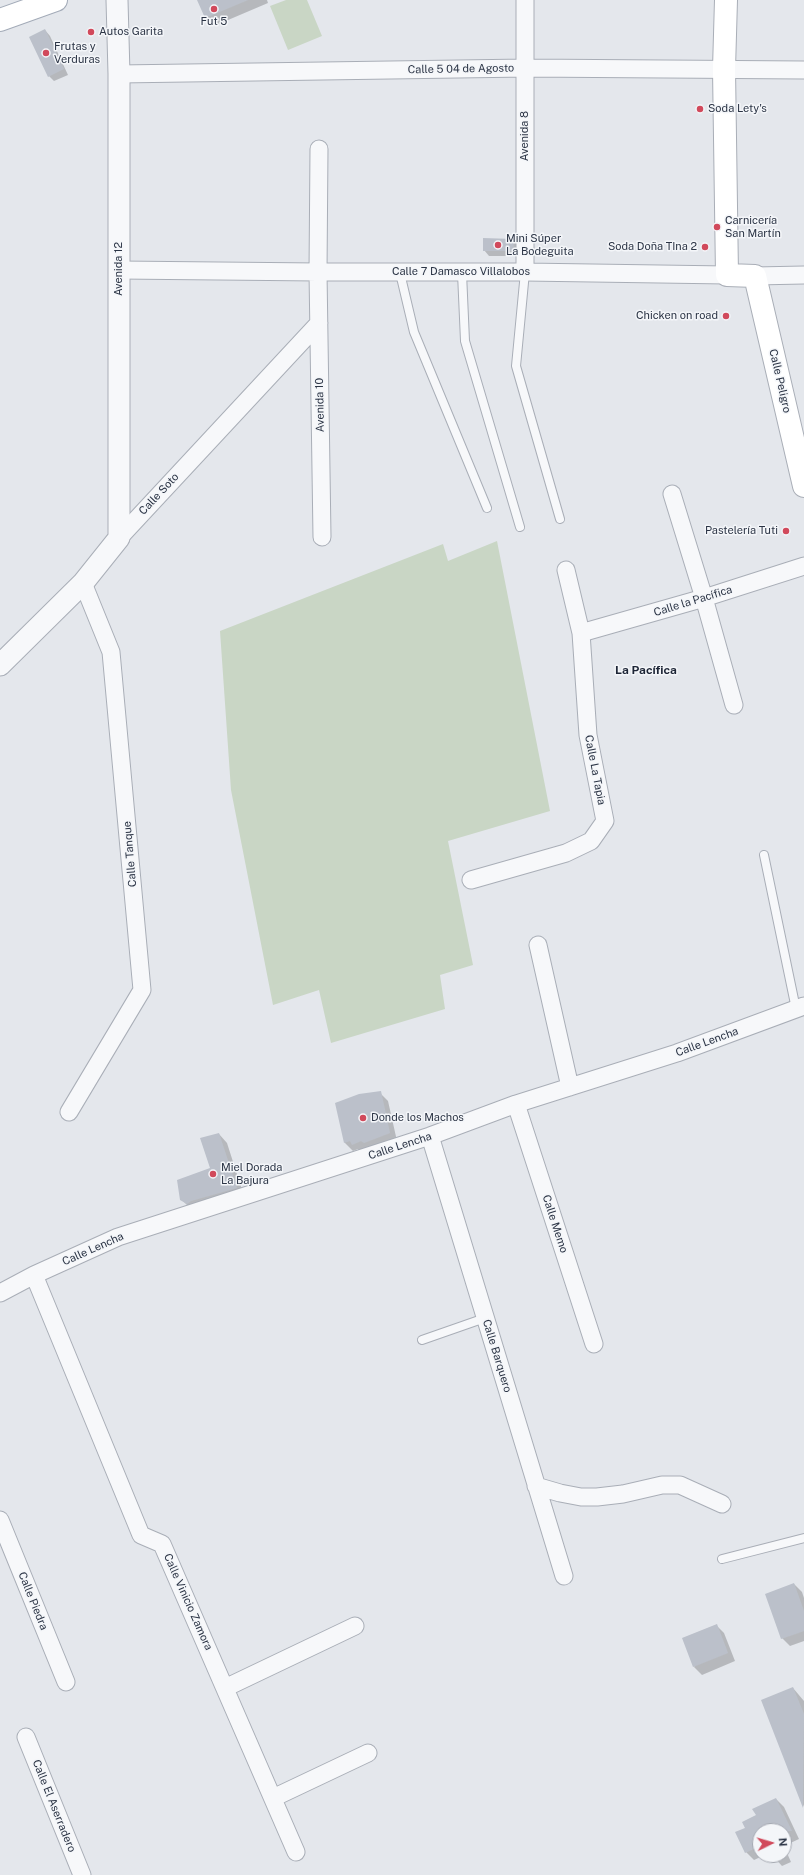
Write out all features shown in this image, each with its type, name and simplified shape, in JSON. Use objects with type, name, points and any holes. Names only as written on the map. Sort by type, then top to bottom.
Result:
[{"type":"main road","points":[[0,20],[56,0]]},
{"type":"main road","points":[[726,0],[724,69],[728,275]]},
{"type":"main road","name":"Calle 7 Damasco Villalobos","points":[[728,275],[755,276]]},
{"type":"main road","name":"Calle Peligro","points":[[755,276],[803,480]]},
{"type":"street","name":"Avenida 12","points":[[117,0],[119,74],[118,538]]},
{"type":"street","name":"Avenida 8","points":[[525,0],[525,272]]},
{"type":"street","name":"Calle 5 04 de Agosto","points":[[119,74],[526,68],[804,70]]},
{"type":"street","name":"Avenida 10","points":[[319,149],[318,272],[322,537]]},
{"type":"street","name":"Calle 7 Damasco Villalobos","points":[[119,270],[400,273],[525,272],[728,275]]},
{"type":"street","name":"Calle 7 Damasco Villalobos","points":[[755,276],[804,275]]},
{"type":"street","name":"Calle Soto","points":[[0,665],[83,582],[118,538],[319,323]]},
{"type":"street","points":[[672,494],[704,598],[734,705]]},
{"type":"street","name":"Calle la Pacífica","points":[[581,633],[704,598],[804,566]]},
{"type":"street","name":"Calle La Tapia","points":[[471,880],[566,853],[591,841],[605,821],[588,735],[581,633],[566,570]]},
{"type":"street","name":"Calle Tanque","points":[[69,1112],[142,990],[111,652],[83,582]]},
{"type":"street","points":[[538,945],[570,1087]]},
{"type":"street","name":"Calle Lencha","points":[[0,1293],[34,1275],[118,1237],[430,1136],[516,1104],[677,1053],[800,1008]]},
{"type":"street","name":"Calle Memo","points":[[516,1104],[594,1344]]},
{"type":"street","name":"Calle Barquero","points":[[430,1136],[564,1576]]},
{"type":"street","name":"Calle Vinicio Zamora","points":[[34,1275],[141,1535],[162,1544],[296,1852]]},
{"type":"street","points":[[536,1486],[560,1493],[592,1497],[623,1494],[662,1485],[680,1485],[722,1504]]},
{"type":"street","name":"Calle Piedra","points":[[0,1520],[66,1682]]},
{"type":"street","points":[[225,1688],[355,1626]]},
{"type":"street","name":"Calle El Aserradero","points":[[26,1737],[82,1875]]},
{"type":"street","points":[[273,1798],[368,1753]]},
{"type":"lane","points":[[525,272],[516,366],[560,519]]},
{"type":"lane","points":[[400,273],[414,332],[487,508]]},
{"type":"lane","points":[[462,273],[465,341],[520,527]]},
{"type":"lane","points":[[764,855],[800,1008]]},
{"type":"lane","points":[[422,1340],[485,1318]]},
{"type":"lane","points":[[722,1559],[804,1538]]},
{"type":"green space","points":[[286,0],[307,0],[322,36],[288,50],[270,6]]},
{"type":"green space","points":[[497,541],[550,811],[448,841],[473,965],[440,975],[445,1009],[331,1043],[319,990],[273,1005],[231,790],[220,631],[443,544],[448,561]]},
{"type":"building","name":"Fut 5","points":[[197,0],[248,0],[205,18]]},
{"type":"building","name":"Frutas y Verduras","points":[[45,29],[64,69],[48,77],[29,37]]},
{"type":"building","name":"Mini Súper La Bodeguita","points":[[483,238],[513,239],[514,251],[483,251]]},
{"type":"building","name":"Donde los Machos","points":[[381,1091],[390,1133],[364,1143],[361,1141],[352,1145],[350,1141],[344,1143],[335,1103],[359,1094]]},
{"type":"building","name":"Miel Dorada La Bajura","points":[[219,1133],[237,1188],[191,1201],[187,1204],[180,1200],[177,1180],[210,1168],[200,1138]]},
{"type":"building","points":[[794,1583],[804,1611],[804,1631],[781,1639],[765,1594]]},
{"type":"building","points":[[717,1624],[728,1653],[693,1667],[682,1638]]},
{"type":"building","points":[[793,1687],[804,1714],[803,1808],[761,1700]]},
{"type":"building","points":[[776,1798],[788,1823],[752,1823],[752,1850],[745,1853],[735,1832],[745,1828],[742,1822],[756,1815],[752,1809]]},
{"type":"place","name":"Fut 5","points":[[214,9]]},
{"type":"place","name":"Autos Garita","points":[[91,32]]},
{"type":"place","name":"Frutas y Verduras","points":[[46,53]]},
{"type":"place","name":"Soda Lety's","points":[[700,109]]},
{"type":"place","name":"Carnicería San Martín","points":[[717,227]]},
{"type":"place","name":"Mini Súper La Bodeguita","points":[[498,245]]},
{"type":"place","name":"Soda Doña TIna 2","points":[[705,247]]},
{"type":"place","name":"Chicken on road","points":[[726,316]]},
{"type":"place","name":"Pastelería Tuti","points":[[786,531]]},
{"type":"place","name":"Donde los Machos","points":[[363,1118]]},
{"type":"place","name":"Miel Dorada La Bajura","points":[[213,1174]]},
{"type":"district","name":"La Pacífica","points":[[646,670]]}]
